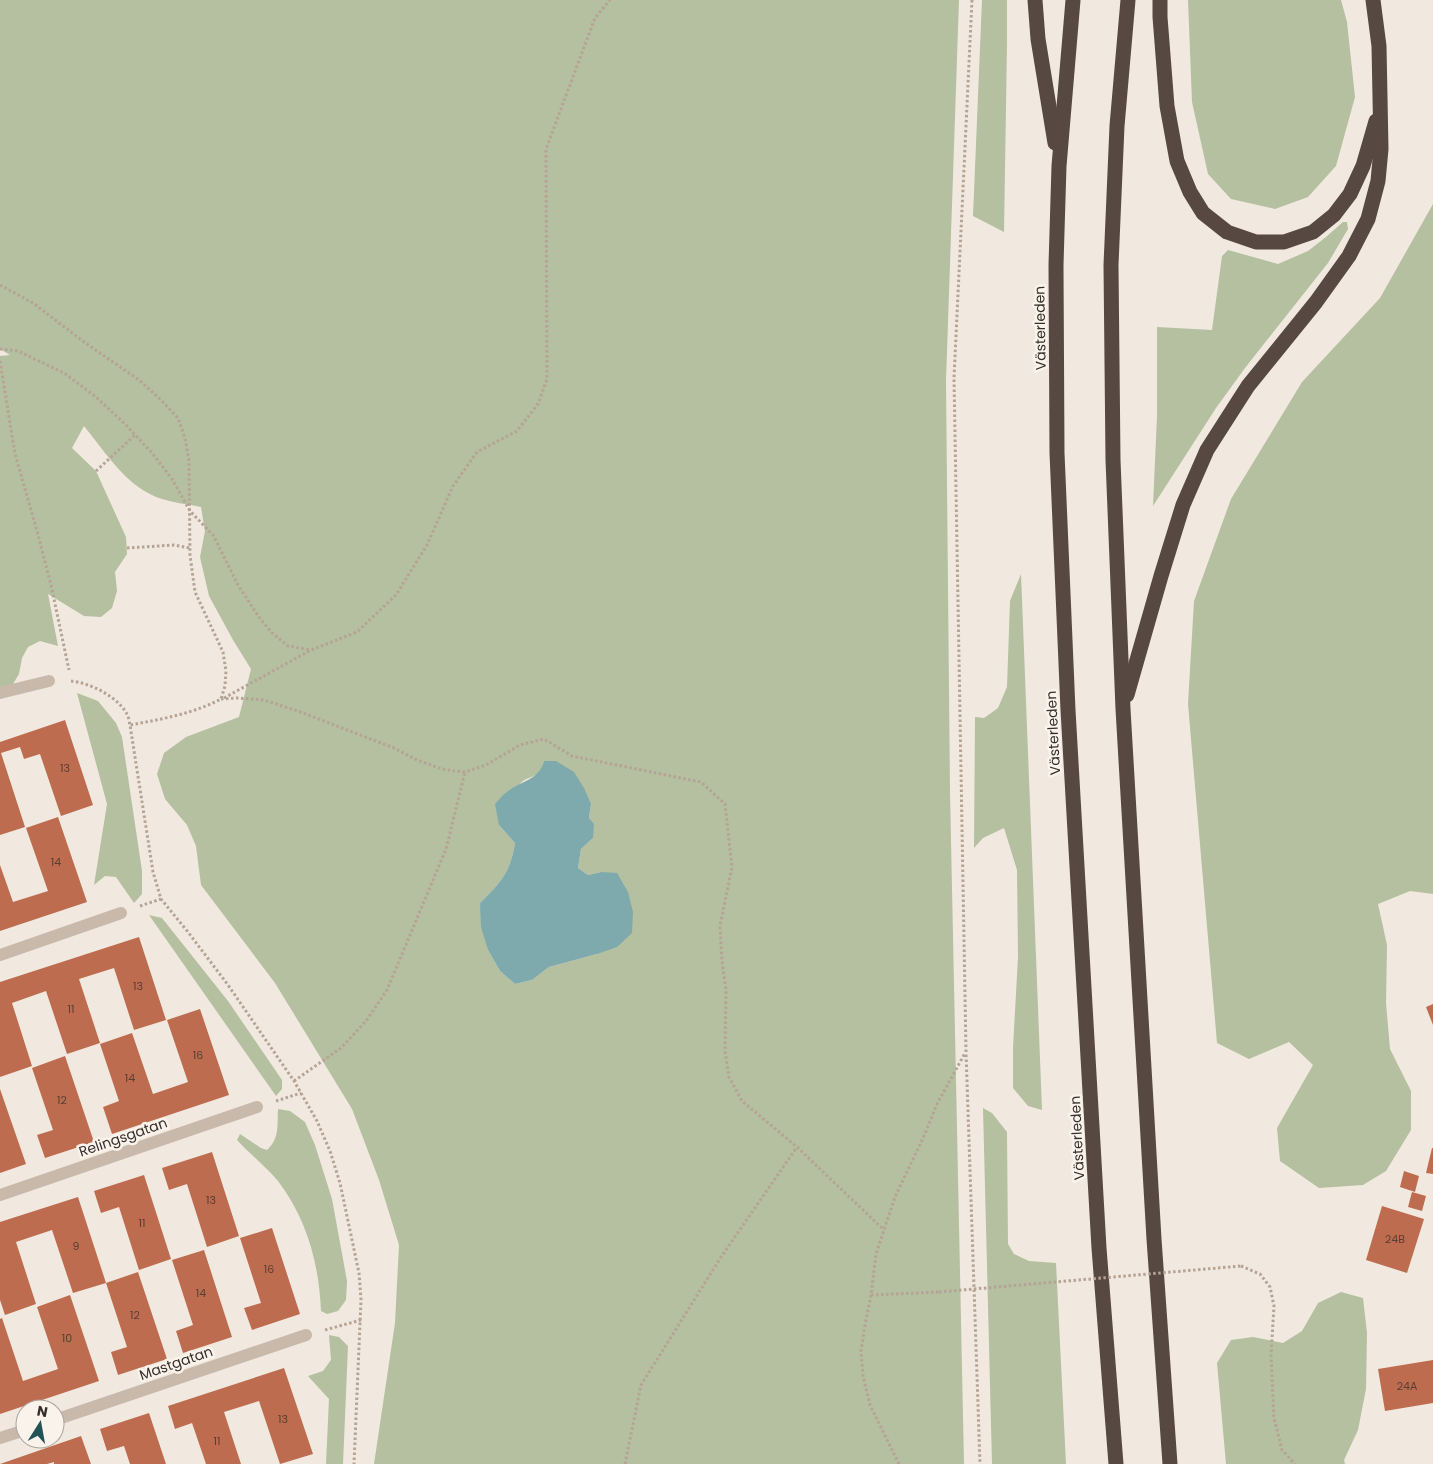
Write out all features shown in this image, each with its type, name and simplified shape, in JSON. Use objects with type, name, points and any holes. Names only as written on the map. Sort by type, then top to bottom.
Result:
[{"type":"highway","points":[[1035,0],[1038,39],[1059,166]]},
{"type":"highway","name":"Västerleden","points":[[1074,0],[1059,166],[1056,265],[1057,453],[1067,690],[1099,1248],[1116,1464]]},
{"type":"highway","points":[[1128,0],[1117,126],[1111,265],[1113,460],[1123,708],[1154,1239],[1170,1464]]},
{"type":"highway","points":[[1160,0],[1167,106],[1177,161],[1190,192],[1203,213],[1227,232],[1256,242],[1284,242],[1313,232],[1334,215],[1350,194],[1364,166],[1381,103]]},
{"type":"highway","points":[[1123,708],[1183,505],[1207,450],[1248,386],[1316,302],[1349,256],[1368,219],[1378,181],[1381,149],[1380,46],[1373,0]]},
{"type":"street","points":[[0,693],[49,681]]},
{"type":"street","points":[[0,955],[121,913]]},
{"type":"street","name":"Relingsgatan","points":[[0,1195],[256,1107]]},
{"type":"street","name":"Mastgatan","points":[[65,1417],[306,1335]]},
{"type":"street","points":[[0,1438],[15,1433]]},
{"type":"path","points":[[130,725],[174,717],[206,707],[312,650],[357,632],[396,595],[427,545],[453,486],[477,452],[517,431],[538,404],[546,379],[546,149],[595,18],[610,0]]},
{"type":"path","points":[[972,0],[954,378],[966,1052],[980,1464]]},
{"type":"path","points":[[0,285],[33,303],[84,342],[139,380],[178,418],[185,438],[189,461],[190,555],[195,592],[223,652],[226,678],[221,699]]},
{"type":"path","points":[[0,349],[18,351],[64,373],[96,396],[135,435],[172,479],[190,511],[213,535],[238,584],[271,632],[288,646],[312,650]]},
{"type":"path","points":[[0,361],[15,454],[51,586],[69,672]]},
{"type":"path","points":[[96,471],[135,435]]},
{"type":"path","points":[[127,548],[174,545],[190,548]]},
{"type":"path","points":[[49,681],[84,683],[112,697],[127,714],[153,872],[161,899],[228,985],[294,1081],[317,1121],[330,1151],[340,1183],[359,1273],[361,1320],[354,1464]]},
{"type":"path","points":[[221,699],[264,700],[315,717],[442,769],[454,772],[465,772],[486,765],[520,745],[544,739],[572,756],[701,782],[725,804],[732,868],[720,926],[726,990],[725,1051],[729,1077],[742,1101],[797,1146],[884,1230]]},
{"type":"path","points":[[294,1081],[341,1048],[366,1021],[387,990],[446,848],[465,772]]},
{"type":"path","points":[[899,1464],[870,1405],[863,1376],[861,1351],[864,1325],[871,1295],[876,1254],[895,1196],[937,1104],[966,1052]]},
{"type":"path","points":[[625,1464],[641,1385],[721,1258],[797,1146]]},
{"type":"path","points":[[871,1295],[939,1292],[1240,1266],[1260,1274],[1270,1287],[1274,1306],[1271,1355],[1274,1418],[1282,1450],[1295,1464]]},
{"type":"path","points":[[306,1335],[361,1320]]},
{"type":"green space","points":[[0,0],[959,0],[946,381],[950,792],[964,1464],[374,1464],[395,1323],[399,1245],[379,1180],[352,1109],[275,983],[201,885],[196,846],[187,825],[165,799],[157,774],[164,753],[186,737],[239,717],[251,669],[209,596],[200,557],[205,531],[201,507],[171,502],[138,487],[109,458],[84,426],[72,448],[96,471],[126,537],[127,554],[115,572],[117,591],[112,608],[101,617],[84,616],[48,594],[58,646],[40,641],[28,647],[22,658],[19,674],[13,684],[0,688],[0,356],[10,355],[0,349]],"holes":[[[544,761],[591,804],[589,818],[593,838],[581,849],[578,868],[588,875],[601,872],[597,954],[549,967],[532,980],[515,984],[500,971],[488,950],[480,903],[504,876],[513,853],[515,843],[499,825],[519,785],[536,775],[542,768]]]},
{"type":"green space","points":[[982,0],[1007,0],[1004,232],[973,216]]},
{"type":"green space","points":[[1188,0],[1341,0],[1347,22],[1355,97],[1336,166],[1308,197],[1275,209],[1231,199],[1208,174],[1192,102]]},
{"type":"green space","points":[[1433,204],[1433,894],[1410,891],[1378,904],[1387,945],[1386,1003],[1390,1049],[1411,1091],[1411,1130],[1386,1171],[1363,1185],[1319,1188],[1280,1161],[1277,1128],[1313,1065],[1289,1042],[1249,1059],[1217,1043],[1188,704],[1194,601],[1231,499],[1302,382],[1380,298]]},
{"type":"green space","points":[[1343,222],[1347,222],[1348,229],[1328,263],[1245,368],[1216,408],[1153,506],[1157,416],[1157,327],[1212,330],[1222,256],[1228,250],[1278,264],[1308,251]]},
{"type":"green space","points":[[1021,574],[1042,1110],[1028,1106],[1013,1088],[1013,1048],[1018,957],[1017,870],[1004,828],[983,838],[974,848],[975,717],[984,718],[998,708],[1007,687],[1010,601]]},
{"type":"green space","points":[[77,693],[98,701],[116,723],[122,737],[142,871],[142,894],[134,903],[116,877],[105,876],[94,885],[107,804]]},
{"type":"green space","points":[[149,915],[162,918],[228,1001],[282,1080],[282,1089],[276,1096]]},
{"type":"green space","points":[[983,1108],[992,1113],[1007,1132],[1008,1244],[1014,1254],[1029,1261],[1056,1263],[1066,1464],[992,1464]]},
{"type":"green space","points":[[278,1109],[290,1111],[305,1122],[315,1145],[332,1199],[347,1281],[346,1300],[338,1311],[327,1314],[321,1311],[318,1276],[314,1259],[304,1226],[297,1211],[278,1181],[237,1140],[240,1134],[267,1150],[276,1136]]},
{"type":"green space","points":[[1341,1292],[1363,1298],[1367,1333],[1366,1389],[1358,1430],[1344,1460],[1345,1464],[1226,1464],[1217,1363],[1231,1340],[1253,1337],[1283,1343],[1302,1331],[1318,1303]]},
{"type":"green space","points":[[329,1335],[339,1337],[348,1346],[343,1464],[326,1464],[329,1399],[308,1376],[323,1371],[331,1360]]},
{"type":"water","points":[[544,761],[556,761],[574,772],[584,788],[591,804],[589,818],[594,824],[593,838],[581,849],[578,868],[588,875],[601,872],[617,873],[628,892],[633,912],[632,933],[617,947],[549,967],[532,980],[515,984],[500,971],[488,950],[481,927],[480,903],[504,876],[515,843],[499,825],[495,804],[505,793],[538,773]]},
{"type":"building","points":[[65,720],[93,805],[61,816],[40,754],[24,759],[20,747],[1,753],[25,827],[0,835],[0,742]]},
{"type":"building","points":[[58,817],[87,902],[0,931],[0,865],[13,902],[48,891],[26,828]]},
{"type":"building","points":[[139,937],[166,1020],[134,1030],[114,968],[79,979],[100,1043],[67,1054],[46,991],[12,1003],[32,1066],[0,1077],[0,982]]},
{"type":"building","points":[[1433,1004],[1433,1025],[1426,1007]]},
{"type":"building","points":[[200,1009],[229,1095],[112,1134],[103,1107],[119,1101],[100,1044],[132,1033],[153,1094],[188,1082],[167,1020]]},
{"type":"building","points":[[65,1056],[94,1142],[45,1158],[37,1135],[53,1130],[32,1068]]},
{"type":"building","points":[[0,1089],[26,1164],[0,1173]]},
{"type":"building","points":[[1433,1148],[1433,1174],[1426,1173]]},
{"type":"building","points":[[212,1152],[239,1236],[207,1247],[187,1184],[169,1190],[162,1168]]},
{"type":"building","points":[[1404,1171],[1419,1176],[1415,1192],[1400,1187]]},
{"type":"building","points":[[144,1175],[171,1259],[139,1270],[119,1207],[101,1213],[94,1191]]},
{"type":"building","points":[[1412,1192],[1426,1196],[1422,1211],[1408,1207]]},
{"type":"building","points":[[78,1197],[106,1283],[73,1293],[52,1230],[16,1242],[36,1304],[5,1315],[0,1300],[0,1222]]},
{"type":"building","points":[[1382,1206],[1424,1219],[1407,1273],[1366,1260]]},
{"type":"building","points":[[272,1228],[300,1314],[252,1330],[244,1308],[261,1303],[240,1238]]},
{"type":"building","points":[[204,1250],[232,1337],[183,1353],[176,1331],[193,1325],[172,1260]]},
{"type":"building","points":[[138,1272],[167,1359],[118,1375],[111,1352],[127,1347],[106,1283]]},
{"type":"building","points":[[70,1295],[99,1381],[45,1399],[15,1399],[15,1409],[0,1414],[0,1319],[2,1318],[23,1381],[58,1369],[37,1307]]},
{"type":"building","points":[[1433,1360],[1433,1403],[1385,1411],[1378,1369]]},
{"type":"building","points":[[284,1368],[313,1454],[280,1464],[259,1401],[224,1412],[241,1464],[206,1464],[192,1423],[175,1429],[168,1406]]},
{"type":"building","points":[[149,1413],[166,1464],[130,1464],[124,1446],[107,1451],[100,1429]]},
{"type":"building","points":[[81,1436],[91,1464],[54,1464],[54,1462],[47,1464],[0,1464],[43,1449],[65,1449],[65,1442]]}]
